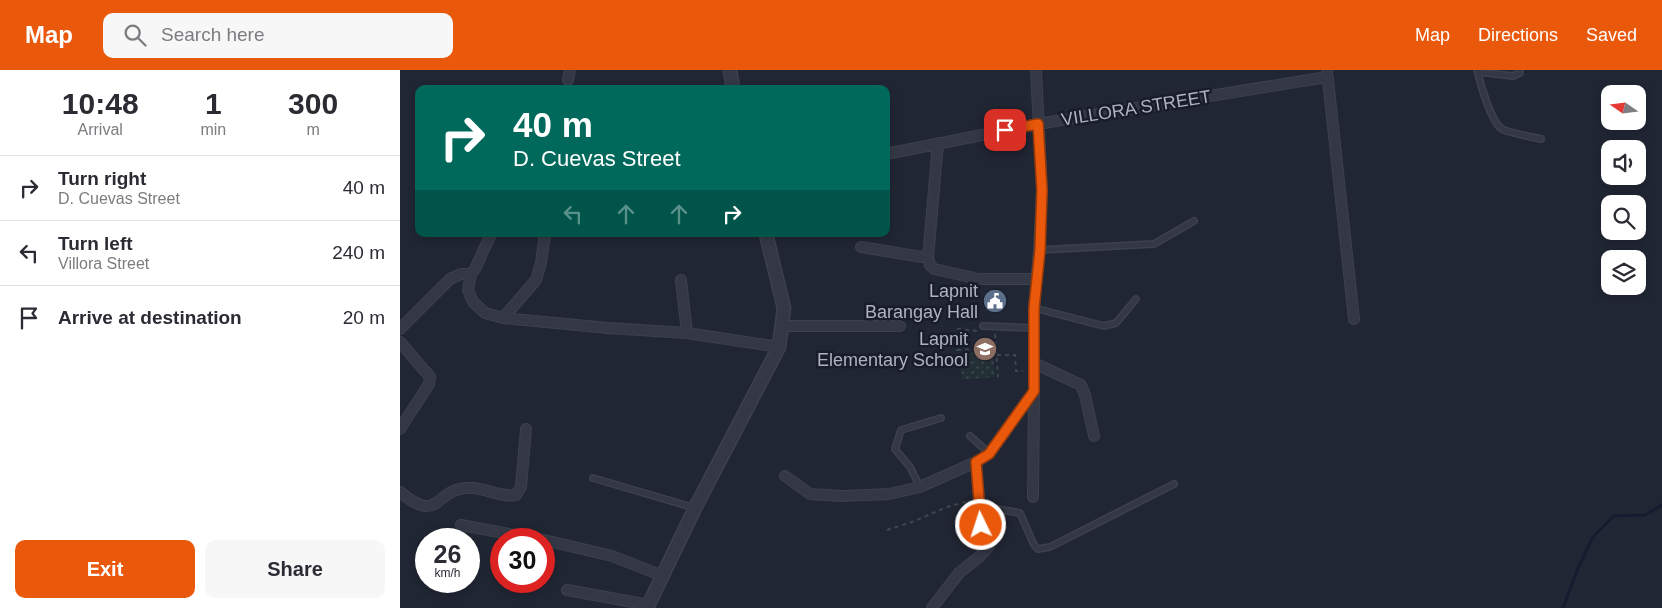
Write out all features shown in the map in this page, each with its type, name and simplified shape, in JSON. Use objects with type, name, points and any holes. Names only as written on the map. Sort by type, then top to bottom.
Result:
[{"type":"street","points":[[730,70],[732,85]]},
{"type":"street","points":[[1033,497],[1034,308],[1040,250],[1042,190],[1036,70]]},
{"type":"street","points":[[1327,73],[1354,319]]},
{"type":"street","name":"VILLORA STREET","points":[[890,153],[1038,124],[1327,73]]},
{"type":"street","points":[[938,143],[928,258],[930,265],[941,272],[979,279],[1036,279]]},
{"type":"street","points":[[490,237],[471,274],[468,290],[473,302],[485,313],[503,318],[608,328],[687,332],[779,347]]},
{"type":"street","points":[[503,318],[536,280],[541,263],[545,237]]},
{"type":"street","points":[[567,590],[648,607],[695,508],[779,347],[784,308],[767,237]]},
{"type":"street","points":[[861,247],[928,258]]},
{"type":"street","points":[[400,329],[450,279],[461,274],[471,274]]},
{"type":"street","points":[[681,280],[687,332]]},
{"type":"street","points":[[782,326],[900,326]]},
{"type":"street","points":[[400,342],[430,377],[429,384],[400,429]]},
{"type":"street","points":[[1034,367],[1081,385],[1086,394],[1094,436]]},
{"type":"street","points":[[785,476],[810,494],[842,496],[889,494],[920,486],[976,462],[989,454],[1034,391]]},
{"type":"street","points":[[400,492],[409,500],[422,506],[432,506],[456,490],[467,487],[508,496],[516,495],[521,487],[526,429]]},
{"type":"street","points":[[932,608],[959,573],[989,546],[987,534],[981,525],[976,462]]},
{"type":"street","points":[[461,525],[490,530]]},
{"type":"street","points":[[555,543],[612,556],[663,576]]},
{"type":"lane","points":[[1520,70],[1520,73],[1514,76],[1478,71],[1486,101],[1495,120],[1502,129],[1541,139]]},
{"type":"lane","points":[[1040,250],[1154,244],[1194,221]]},
{"type":"lane","points":[[1034,308],[1104,326],[1116,323],[1136,299]]},
{"type":"lane","points":[[984,326],[1034,328]]},
{"type":"lane","points":[[920,486],[910,467],[895,449],[902,430],[941,418]]},
{"type":"lane","points":[[970,436],[989,454]]},
{"type":"lane","points":[[593,478],[695,508]]},
{"type":"lane","points":[[979,502],[1020,514],[1038,549],[1050,548],[1174,484]]},
{"type":"path","points":[[984,326],[980,332],[958,330],[957,350],[996,348]]},
{"type":"path","points":[[994,326],[998,377]]},
{"type":"path","points":[[997,356],[1015,355],[1016,371],[1034,367]]},
{"type":"path","points":[[887,530],[912,522],[946,507],[979,502]]},
{"type":"shaded area","points":[[993,351],[995,377],[962,380],[960,354]]},
{"type":"waterway","points":[[1563,608],[1578,568],[1593,537],[1614,516],[1645,515],[1662,505]]},
{"type":"place","name":"Lapnit Barangay Hall","points":[[995,301]]},
{"type":"place","name":"Lapnit Elementary School","points":[[985,349]]},
{"type":"route","points":[[981,525],[976,462],[989,454],[1034,391],[1034,308],[1040,250],[1042,190],[1038,124],[1005,130]]}]
